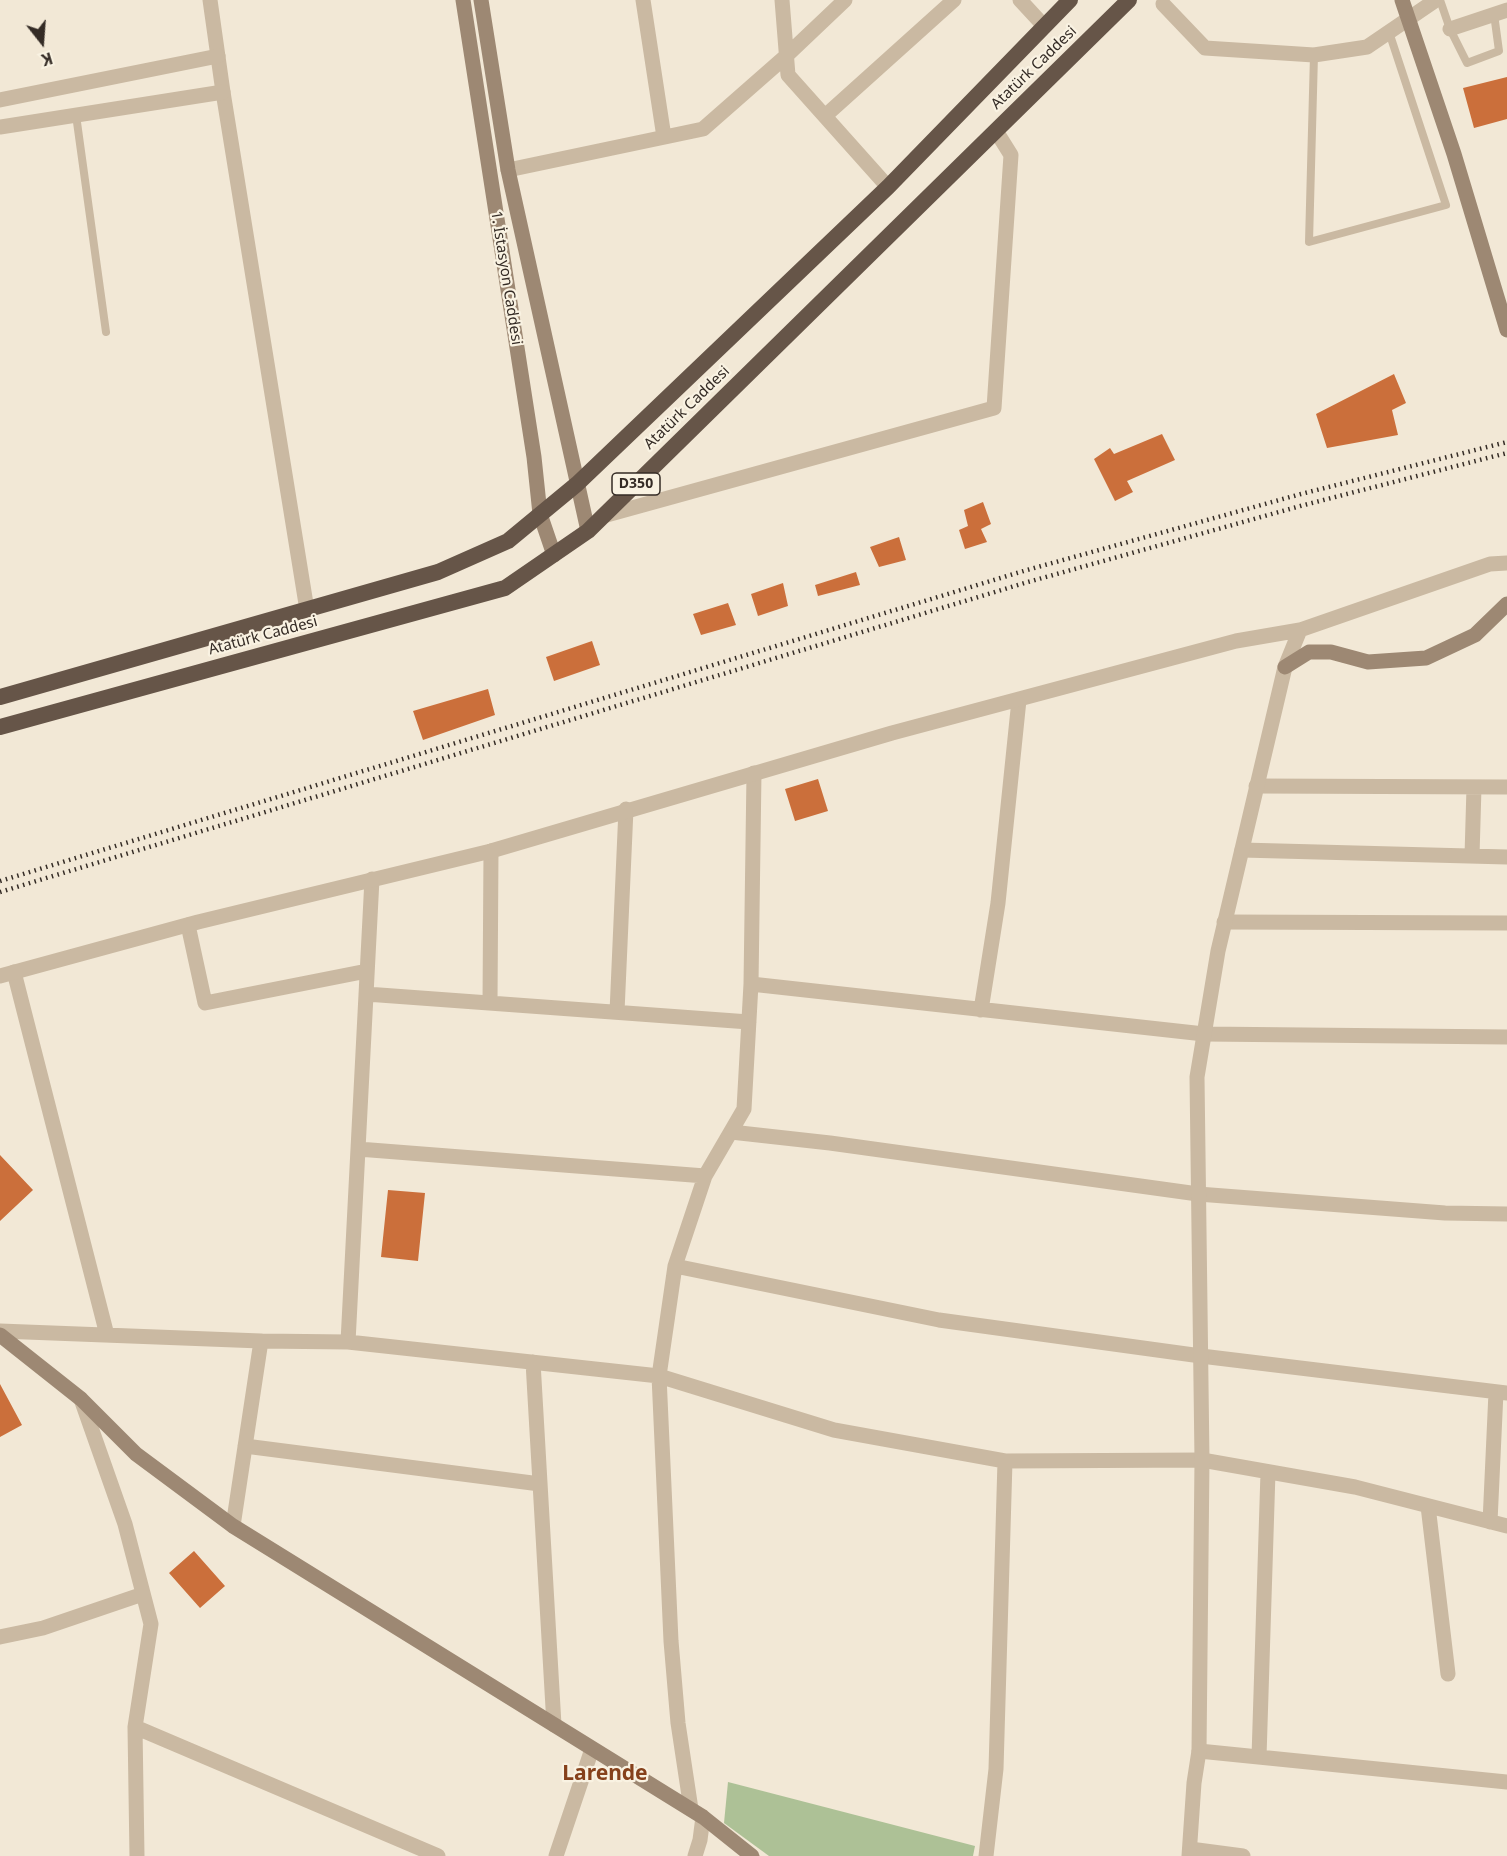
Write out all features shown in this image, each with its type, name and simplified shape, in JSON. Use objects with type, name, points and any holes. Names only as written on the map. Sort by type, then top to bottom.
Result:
[{"type":"highway","name":"Atatürk Caddesi","points":[[0,697],[438,572],[508,541],[578,484],[888,187],[1070,0]]},
{"type":"highway","name":"Atatürk Caddesi","points":[[0,727],[505,588],[588,531],[1129,0]]},
{"type":"main road","name":"1. İstasyon Caddesi","points":[[463,0],[534,457],[540,514],[554,555]]},
{"type":"main road","name":"1. İstasyon Caddesi","points":[[481,0],[508,170],[588,531]]},
{"type":"main road","points":[[1402,0],[1454,153],[1507,330]]},
{"type":"main road","points":[[1285,667],[1309,652],[1331,652],[1368,662],[1426,658],[1475,635],[1507,604]]},
{"type":"main road","points":[[0,1333],[81,1399],[136,1454],[233,1526],[697,1813],[752,1856]]},
{"type":"street","points":[[210,0],[222,92],[307,610]]},
{"type":"street","points":[[642,0],[664,137]]},
{"type":"street","points":[[782,0],[788,75],[888,187]]},
{"type":"street","points":[[508,170],[704,129],[845,0]]},
{"type":"street","points":[[825,116],[954,0]]},
{"type":"street","points":[[1020,0],[1044,26]]},
{"type":"street","points":[[1163,4],[1205,48],[1314,55],[1368,47],[1438,0]]},
{"type":"street","points":[[1450,29],[1501,12]]},
{"type":"street","points":[[0,100],[218,56]]},
{"type":"street","points":[[0,127],[222,92]]},
{"type":"street","points":[[603,516],[994,408],[1011,155],[996,130]]},
{"type":"street","points":[[107,1335],[7,974],[188,925],[491,851],[892,733],[1236,640],[1300,630],[1490,564],[1507,563]]},
{"type":"street","points":[[1243,1856],[1189,1852],[1198,1751],[1202,1460],[1197,1077],[1224,922],[1285,667],[1300,630]]},
{"type":"street","points":[[981,1010],[998,903],[1019,700]]},
{"type":"street","points":[[695,1856],[700,1840],[697,1813],[678,1723],[671,1641],[659,1376],[675,1266],[705,1176],[744,1109],[751,984],[754,774]]},
{"type":"street","points":[[1256,786],[1507,787]]},
{"type":"street","points":[[1472,856],[1474,787]]},
{"type":"street","points":[[616,1012],[626,810]]},
{"type":"street","points":[[1242,850],[1507,857]]},
{"type":"street","points":[[490,1003],[491,851]]},
{"type":"street","points":[[348,1342],[372,879]]},
{"type":"street","points":[[1224,922],[1507,923]]},
{"type":"street","points":[[188,925],[206,1004],[367,971]]},
{"type":"street","points":[[751,984],[1204,1034],[1507,1037]]},
{"type":"street","points":[[366,994],[749,1022]]},
{"type":"street","points":[[731,1132],[830,1143],[1198,1194],[1445,1213],[1507,1214]]},
{"type":"street","points":[[358,1149],[705,1176]]},
{"type":"street","points":[[675,1266],[939,1320],[1201,1356],[1502,1392],[1490,1522]]},
{"type":"street","points":[[0,1333],[348,1342],[659,1376],[834,1430],[1005,1461],[1202,1460],[1355,1487],[1507,1526]]},
{"type":"street","points":[[233,1526],[261,1341]]},
{"type":"street","points":[[533,1362],[554,1725]]},
{"type":"street","points":[[81,1399],[125,1524],[151,1624],[135,1727],[137,1856]]},
{"type":"street","points":[[245,1446],[540,1484]]},
{"type":"street","points":[[986,1856],[996,1769],[1005,1461]]},
{"type":"street","points":[[1259,1757],[1268,1472]]},
{"type":"street","points":[[1428,1506],[1448,1674]]},
{"type":"street","points":[[0,1637],[43,1628],[143,1594]]},
{"type":"street","points":[[135,1727],[438,1856]]},
{"type":"street","points":[[556,1856],[592,1749]]},
{"type":"street","points":[[1198,1751],[1507,1782]]},
{"type":"lane","points":[[1438,0],[1467,63],[1499,51],[1501,12]]},
{"type":"lane","points":[[1314,55],[1309,242],[1446,205],[1389,32]]},
{"type":"lane","points":[[76,115],[106,332]]},
{"type":"green space","points":[[728,1782],[975,1846],[973,1856],[769,1856],[724,1823]]},
{"type":"building","points":[[1507,77],[1507,119],[1474,128],[1463,88]]},
{"type":"building","points":[[1394,374],[1406,403],[1392,410],[1398,435],[1327,448],[1316,414]]},
{"type":"building","points":[[1162,434],[1175,460],[1127,481],[1133,492],[1115,501],[1094,459],[1110,448],[1114,454]]},
{"type":"building","points":[[983,502],[991,524],[981,529],[987,542],[965,549],[959,530],[968,526],[964,510]]},
{"type":"building","points":[[899,537],[906,560],[879,567],[870,547]]},
{"type":"building","points":[[856,572],[860,585],[818,596],[815,585]]},
{"type":"building","points":[[783,583],[788,606],[758,616],[751,594]]},
{"type":"building","points":[[728,603],[736,625],[701,635],[693,614]]},
{"type":"building","points":[[592,641],[600,665],[554,681],[546,657]]},
{"type":"building","points":[[488,689],[495,715],[423,740],[413,711]]},
{"type":"building","points":[[818,779],[828,811],[795,821],[785,789]]},
{"type":"building","points":[[0,1155],[33,1190],[0,1221]]},
{"type":"building","points":[[388,1190],[425,1193],[418,1261],[381,1257]]},
{"type":"building","points":[[0,1384],[22,1425],[0,1437]]},
{"type":"building","points":[[194,1551],[225,1586],[200,1608],[169,1573]]},
{"type":"railway","points":[[0,881],[1027,570],[1301,494],[1507,442]]},
{"type":"railway","points":[[0,892],[1028,582],[1304,505],[1507,453]]},
{"type":"district","name":"Larende","points":[[605,1774]]}]
